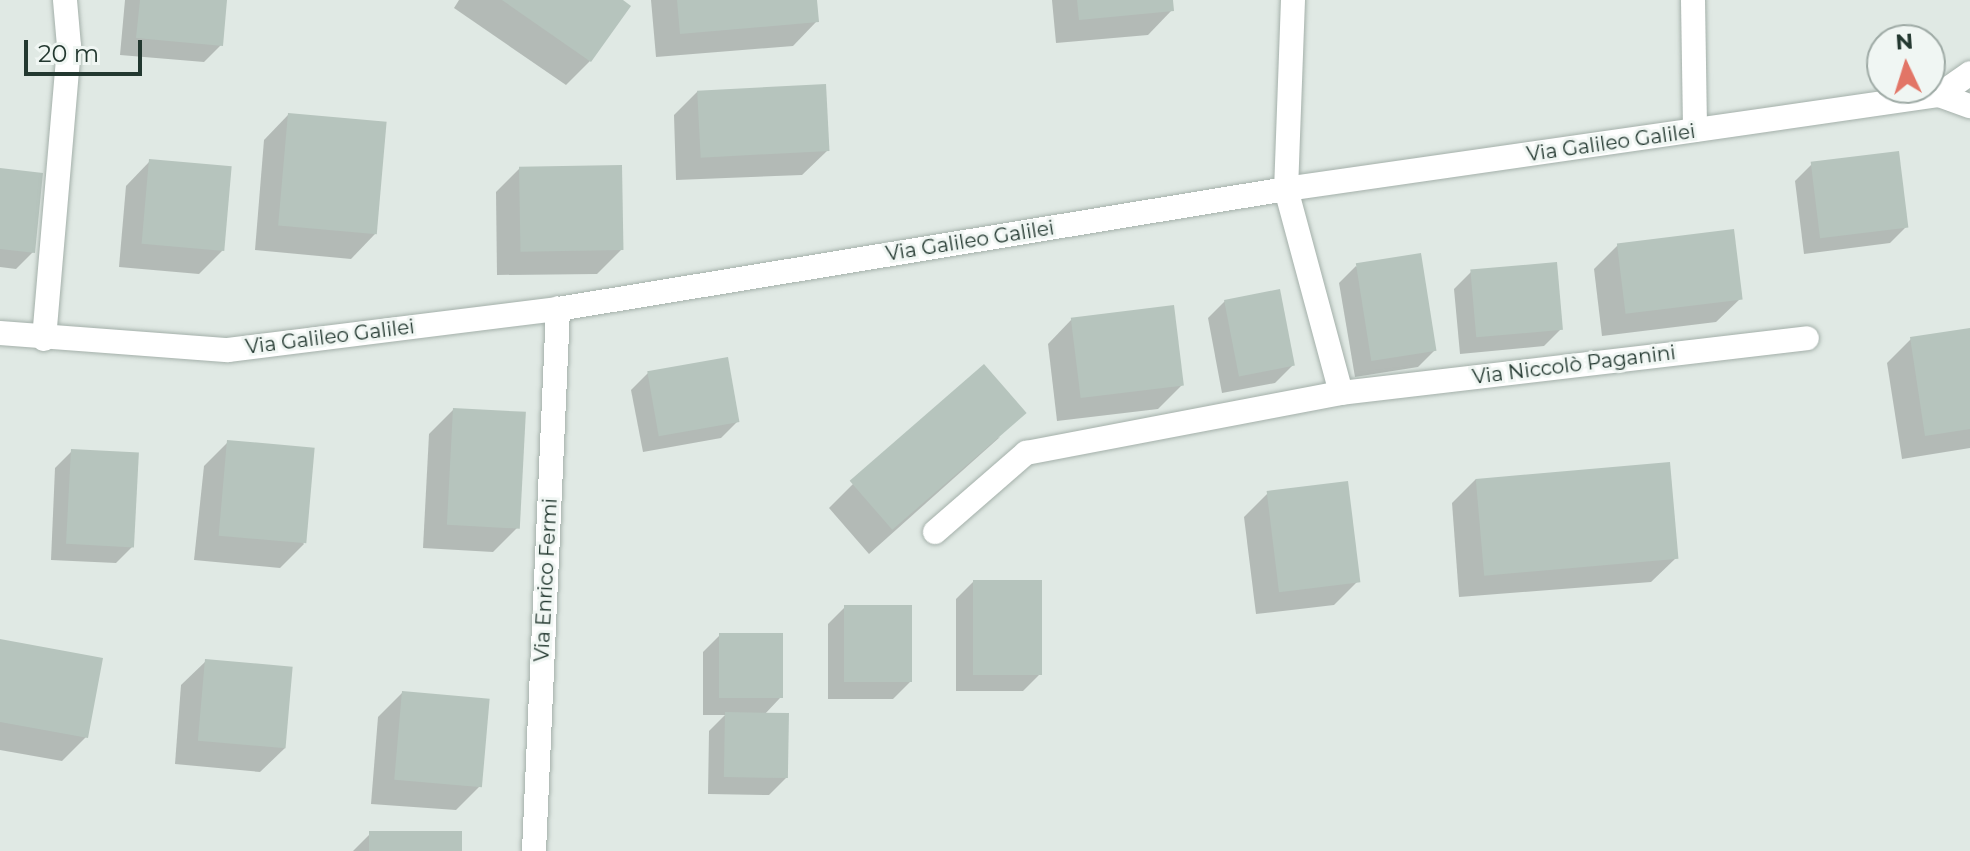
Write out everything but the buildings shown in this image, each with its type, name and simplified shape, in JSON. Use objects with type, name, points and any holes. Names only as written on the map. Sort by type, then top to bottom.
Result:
[{"type":"street","points":[[44,339],[69,46],[65,0]]},
{"type":"street","points":[[1293,0],[1286,189],[1341,393]]},
{"type":"street","points":[[1693,0],[1695,130]]},
{"type":"street","name":"Via Galileo Galilei","points":[[1946,90],[1970,73]]},
{"type":"street","name":"Via Galileo Galilei","points":[[1946,97],[1970,106]]},
{"type":"street","name":"Via Galileo Galilei","points":[[0,333],[44,339],[228,350],[558,309],[1286,189],[1876,104]]},
{"type":"street","name":"Via Enrico Fermi","points":[[534,851],[558,309]]},
{"type":"street","name":"Via Niccolò Paganini","points":[[935,532],[1026,453],[1341,393],[1807,338]]}]
